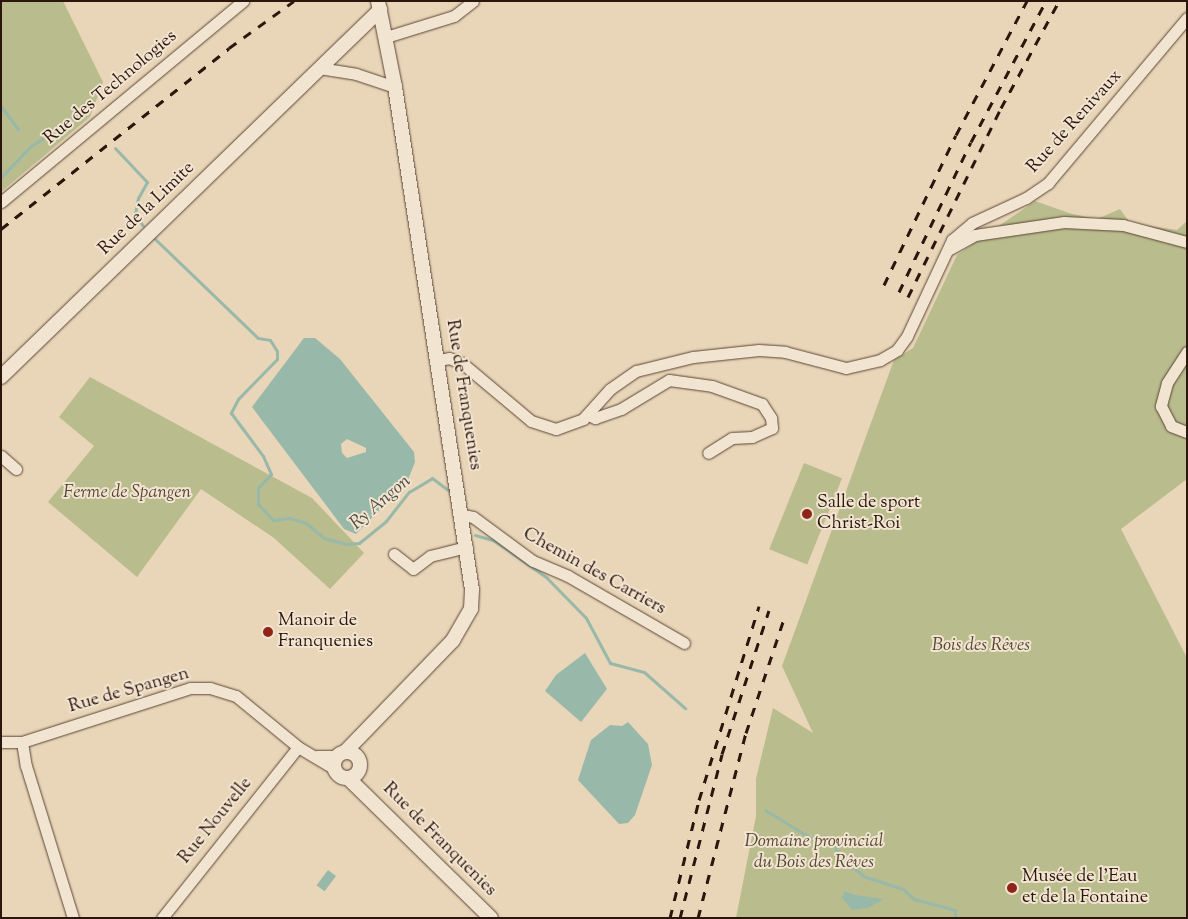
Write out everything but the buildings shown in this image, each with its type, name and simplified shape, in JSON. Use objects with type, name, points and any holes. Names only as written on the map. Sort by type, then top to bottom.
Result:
[{"type":"street","name":"Rue des Technologies","points":[[1,202],[243,1]]},
{"type":"street","points":[[386,37],[454,16],[473,1]]},
{"type":"street","name":"Rue de Franquenies","points":[[339,759],[373,726],[463,625],[471,608],[472,590],[463,515],[396,87],[379,6]]},
{"type":"street","name":"Rue de la Limite","points":[[1,377],[319,68],[379,6]]},
{"type":"street","name":"Rue de Renivaux","points":[[439,360],[449,358],[462,363],[538,425],[561,428],[588,416],[610,389],[636,371],[693,357],[759,350],[785,352],[832,367],[846,368],[880,360],[897,350],[907,336],[952,240],[972,223],[1026,198],[1048,183],[1187,18]]},
{"type":"street","points":[[319,68],[356,74],[396,87]]},
{"type":"street","points":[[947,251],[975,235],[1064,222],[1123,225],[1187,242]]},
{"type":"street","points":[[1187,352],[1167,383],[1161,406],[1171,426],[1187,432]]},
{"type":"street","points":[[588,416],[595,418],[622,409],[669,380],[712,386],[762,404],[771,418],[772,428],[752,437],[732,438],[708,453]]},
{"type":"street","points":[[1,456],[16,469]]},
{"type":"street","name":"Chemin des Carriers","points":[[463,515],[473,517],[533,561],[568,576],[684,643]]},
{"type":"street","points":[[394,554],[413,569],[430,556],[467,547]]},
{"type":"street","name":"Rue de Spangen","points":[[1,742],[22,742],[190,688],[210,688],[236,696],[298,747],[317,756],[339,759]]},
{"type":"street","name":"Rue de Franquenies","points":[[373,726],[355,769],[362,788],[491,918]]},
{"type":"street","points":[[22,742],[26,766],[73,918]]},
{"type":"street","name":"Rue Nouvelle","points":[[162,918],[298,747]]},
{"type":"street","points":[[352,753],[355,769],[338,774],[339,759],[352,753]]},
{"type":"green space","points":[[1,1],[63,1],[103,82],[90,117],[1,192]]},
{"type":"green space","name":"Bois des Rêves","points":[[1035,201],[1072,214],[1097,219],[1120,209],[1130,223],[1177,230],[1187,221],[1187,479],[1121,529],[1187,658],[1187,918],[736,918],[756,816],[756,779],[773,708],[813,733],[782,666],[894,360],[913,348],[957,255]]},
{"type":"green space","name":"Ferme de Spangen","points":[[90,377],[312,498],[364,553],[330,589],[274,538],[201,489],[137,577],[48,502],[94,446],[59,417]]},
{"type":"green space","name":"Salle de sport Christ-Roi","points":[[804,463],[842,478],[807,565],[769,549]]},
{"type":"water","points":[[304,338],[315,338],[340,359],[414,452],[415,462],[407,482],[356,534],[344,529],[252,407]],"holes":[[[347,439],[366,448],[366,452],[347,458],[342,453],[341,444]]]},
{"type":"water","points":[[585,653],[607,689],[581,722],[545,691],[556,675]]},
{"type":"water","points":[[628,722],[648,744],[652,765],[635,815],[628,823],[619,824],[578,780],[591,740],[610,725],[622,726]]},
{"type":"water","points":[[328,870],[336,876],[325,891],[317,885]]},
{"type":"water","points":[[845,891],[855,895],[884,899],[868,908],[852,910],[842,898]]},
{"type":"waterway","name":"Ry Angon","points":[[1,106],[18,129]]},
{"type":"waterway","name":"Ry Angon","points":[[1,177],[31,146],[85,111]]},
{"type":"waterway","name":"Ry Angon","points":[[115,148],[147,182],[138,198],[135,214],[143,226]]},
{"type":"waterway","name":"Ry Angon","points":[[154,238],[258,338],[270,340],[277,351],[277,359],[238,399],[231,413],[263,456],[271,474],[258,488],[258,504],[273,520],[289,518],[306,523],[324,538],[346,544],[359,543],[386,521],[409,492],[432,478],[452,493]]},
{"type":"waterway","name":"Ry Angon","points":[[475,535],[493,540],[546,577],[586,618],[610,663],[644,672],[685,708]]},
{"type":"waterway","name":"Ry Angon","points":[[765,810],[814,840],[825,836],[835,843],[836,853],[863,876],[903,889],[914,899],[955,910],[955,918]]},
{"type":"railway","points":[[1,229],[229,48],[294,1]]},
{"type":"railway","points":[[884,285],[956,135],[1027,1]]},
{"type":"railway","points":[[899,292],[971,142],[1046,1]]},
{"type":"railway","points":[[908,297],[1001,108],[1059,1]]},
{"type":"railway","points":[[670,918],[699,800],[759,606]]},
{"type":"railway","points":[[680,918],[722,754],[769,610]]},
{"type":"railway","points":[[698,918],[746,733],[785,616]]},
{"type":"place","name":"Salle de sport Christ-Roi","points":[[807,514]]},
{"type":"place","name":"Manoir de Franquenies","points":[[268,632]]},
{"type":"place","name":"Musée de l'Eau et de la Fontaine","points":[[1012,888]]},
{"type":"park label","name":"Domaine provincial du Bois des Rêves","points":[[814,853]]}]
